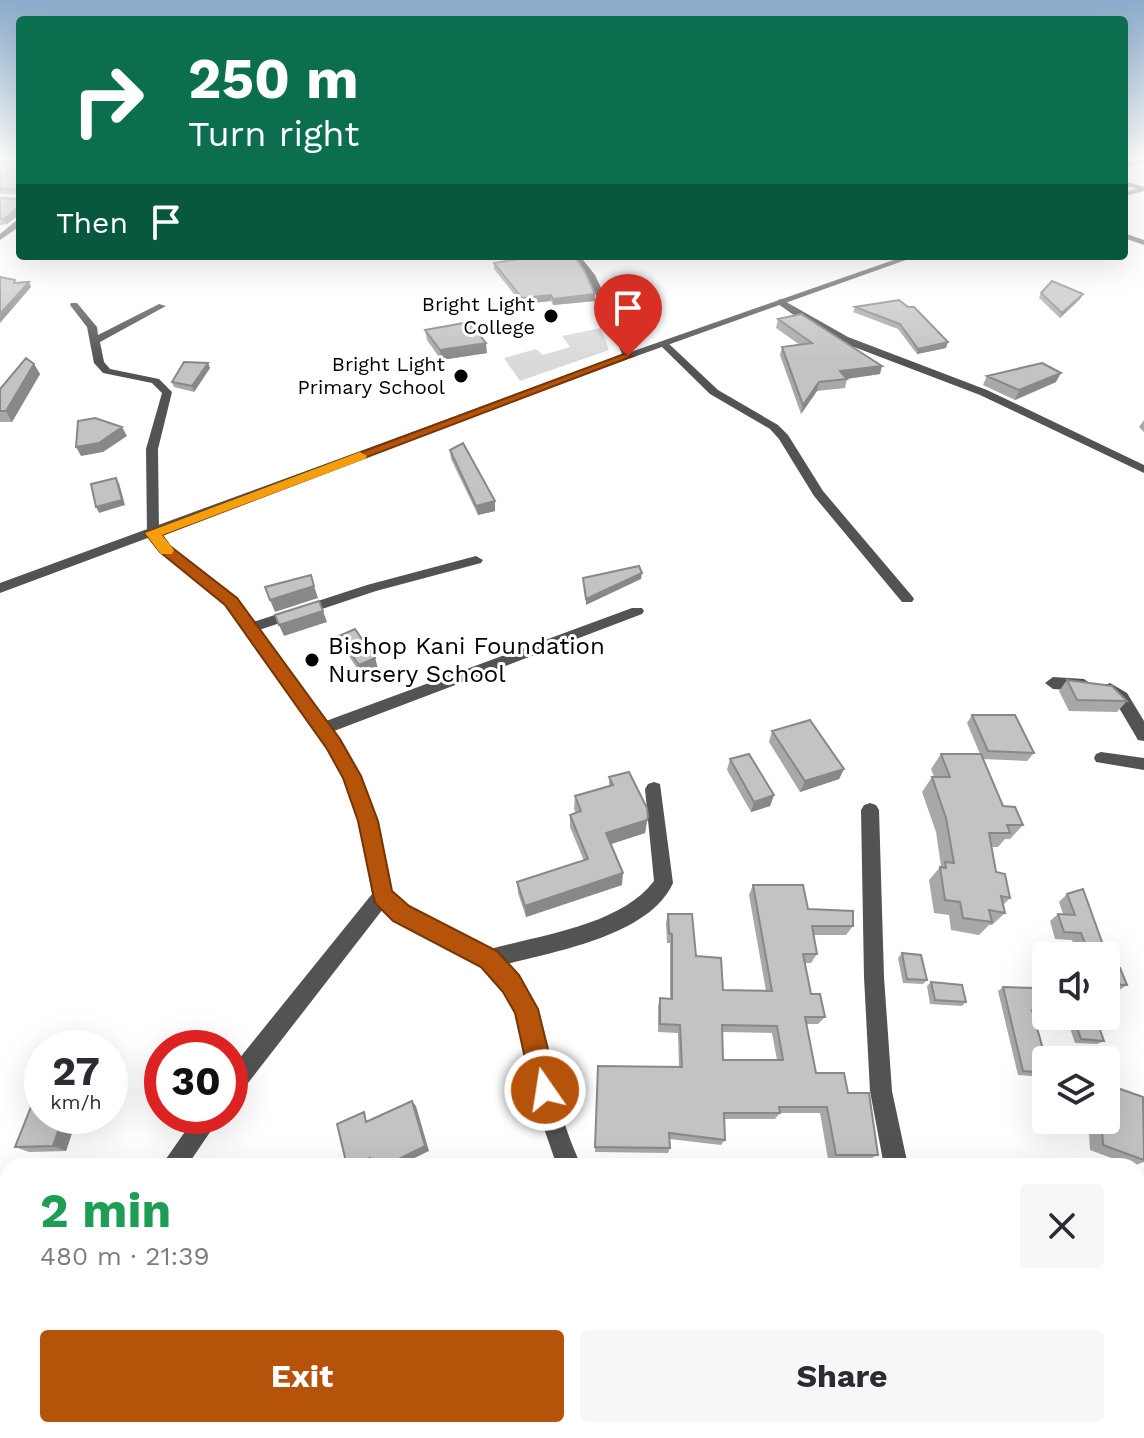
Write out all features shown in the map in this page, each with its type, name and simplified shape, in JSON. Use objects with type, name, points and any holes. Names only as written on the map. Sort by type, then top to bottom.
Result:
[{"type":"street","points":[[579,260],[591,275],[628,356]]},
{"type":"street","points":[[0,588],[628,356],[902,260]]},
{"type":"street","points":[[781,302],[802,319],[848,343],[964,384],[1144,469]]},
{"type":"street","points":[[74,305],[92,327],[99,363],[107,371],[155,381],[167,392],[152,449],[153,533],[165,549],[231,602],[323,729],[352,776],[368,821],[382,896],[401,913],[489,959],[511,983],[526,1009],[551,1117],[566,1158]]},
{"type":"street","points":[[93,342],[162,306]]},
{"type":"street","points":[[664,344],[714,392],[774,427],[784,437],[818,493],[907,599]]},
{"type":"street","points":[[252,627],[372,588],[476,560]]},
{"type":"street","points":[[323,729],[637,611]]},
{"type":"street","points":[[1053,683],[1109,688],[1121,697],[1144,735]]},
{"type":"street","points":[[489,959],[593,929],[617,920],[658,897],[664,883],[654,789]]},
{"type":"street","points":[[870,810],[874,977],[881,1091],[894,1158]]},
{"type":"street","points":[[248,1065],[382,896]]},
{"type":"street","points":[[179,1158],[197,1134]]},
{"type":"lane","points":[[1101,758],[1144,764]]},
{"type":"shaded area","points":[[601,328],[609,350],[520,381],[504,358],[536,349],[543,355],[570,347],[562,336]]},
{"type":"building","points":[[577,260],[595,294],[553,299],[551,295],[522,298],[494,263]]},
{"type":"building","points":[[0,277],[15,280],[14,283],[29,282],[0,314]]},
{"type":"building","points":[[1052,281],[1083,294],[1062,313],[1041,293]]},
{"type":"building","points":[[899,300],[908,307],[914,307],[948,342],[918,349],[900,324],[855,307]]},
{"type":"building","points":[[801,314],[882,366],[840,371],[847,379],[819,382],[803,405],[782,347],[812,343],[778,319]]},
{"type":"building","points":[[469,322],[486,343],[440,350],[425,330]]},
{"type":"building","points":[[26,358],[34,364],[6,411],[0,411],[0,389]]},
{"type":"building","points":[[184,362],[208,363],[192,386],[172,382]]},
{"type":"building","points":[[1042,363],[1061,373],[1019,390],[987,376]]},
{"type":"building","points":[[95,418],[122,427],[99,443],[76,447],[78,421]]},
{"type":"building","points":[[463,443],[495,501],[476,506],[450,450]]},
{"type":"building","points":[[116,478],[122,500],[96,507],[91,484]]},
{"type":"building","points":[[639,566],[642,573],[586,599],[583,578]]},
{"type":"building","points":[[311,575],[314,586],[270,600],[265,587]]},
{"type":"building","points":[[319,601],[323,611],[279,625],[275,615]]},
{"type":"building","points":[[355,629],[375,658],[359,665],[339,636]]},
{"type":"building","points":[[1067,680],[1112,686],[1127,701],[1077,700]]},
{"type":"building","points":[[972,715],[1015,715],[1034,753],[988,751]]},
{"type":"building","points":[[810,720],[844,769],[805,781],[772,731]]},
{"type":"building","points":[[749,754],[774,795],[754,802],[730,759]]},
{"type":"building","points":[[941,754],[981,754],[1003,806],[1015,807],[1023,825],[1007,825],[1010,833],[989,833],[996,872],[1005,874],[1010,898],[1001,896],[1005,913],[989,910],[992,922],[963,918],[960,902],[945,900],[940,867],[946,868],[945,862],[954,863],[946,818],[932,777],[950,777]]},
{"type":"building","points":[[629,772],[647,808],[648,817],[647,820],[606,833],[623,873],[525,906],[517,882],[588,859],[570,815],[581,811],[575,796],[613,785],[609,777]]},
{"type":"building","points":[[753,885],[803,885],[808,909],[853,911],[853,926],[812,926],[817,954],[803,954],[811,994],[820,994],[825,1017],[805,1017],[816,1073],[844,1073],[848,1093],[869,1093],[878,1155],[836,1155],[827,1107],[779,1107],[780,1113],[724,1113],[725,1140],[669,1133],[670,1148],[595,1147],[598,1066],[682,1067],[680,1025],[660,1024],[660,998],[672,999],[672,934],[669,933],[668,914],[692,914],[696,956],[721,958],[723,990],[772,991]],"holes":[[[722,1025],[777,1026],[783,1060],[723,1060]]]},
{"type":"building","points":[[1083,889],[1102,942],[1085,942],[1081,933],[1064,932],[1058,914],[1075,915],[1067,894]]},
{"type":"building","points":[[902,953],[921,955],[927,980],[907,979]]},
{"type":"building","points":[[1120,968],[1127,985],[1120,985]]},
{"type":"building","points":[[931,982],[962,985],[966,1002],[935,1000]]},
{"type":"building","points":[[1003,987],[1032,988],[1032,1030],[1038,1030],[1042,1046],[1032,1046],[1032,1072],[1023,1071]]},
{"type":"building","points":[[1078,1030],[1100,1030],[1104,1041],[1081,1039]]},
{"type":"building","points":[[1120,1089],[1143,1097],[1144,1158],[1103,1145],[1102,1134],[1120,1134]]},
{"type":"building","points":[[412,1101],[425,1146],[401,1158],[345,1158],[337,1124],[364,1112],[366,1122]]},
{"type":"building","points":[[24,1124],[24,1134],[57,1134],[53,1146],[15,1147]]},
{"type":"slow traffic","points":[[167,550],[153,533],[360,456]]},
{"type":"place","name":"Bright Light College","points":[[551,316]]},
{"type":"place","name":"Bright Light Primary School","points":[[461,376]]},
{"type":"place","name":"Bishop Kani Foundation Nursery School","points":[[312,660]]},
{"type":"route","points":[[545,1090],[526,1009],[511,983],[489,959],[401,913],[382,896],[368,821],[352,776],[334,744],[231,602],[165,549],[153,533],[628,356]]}]
